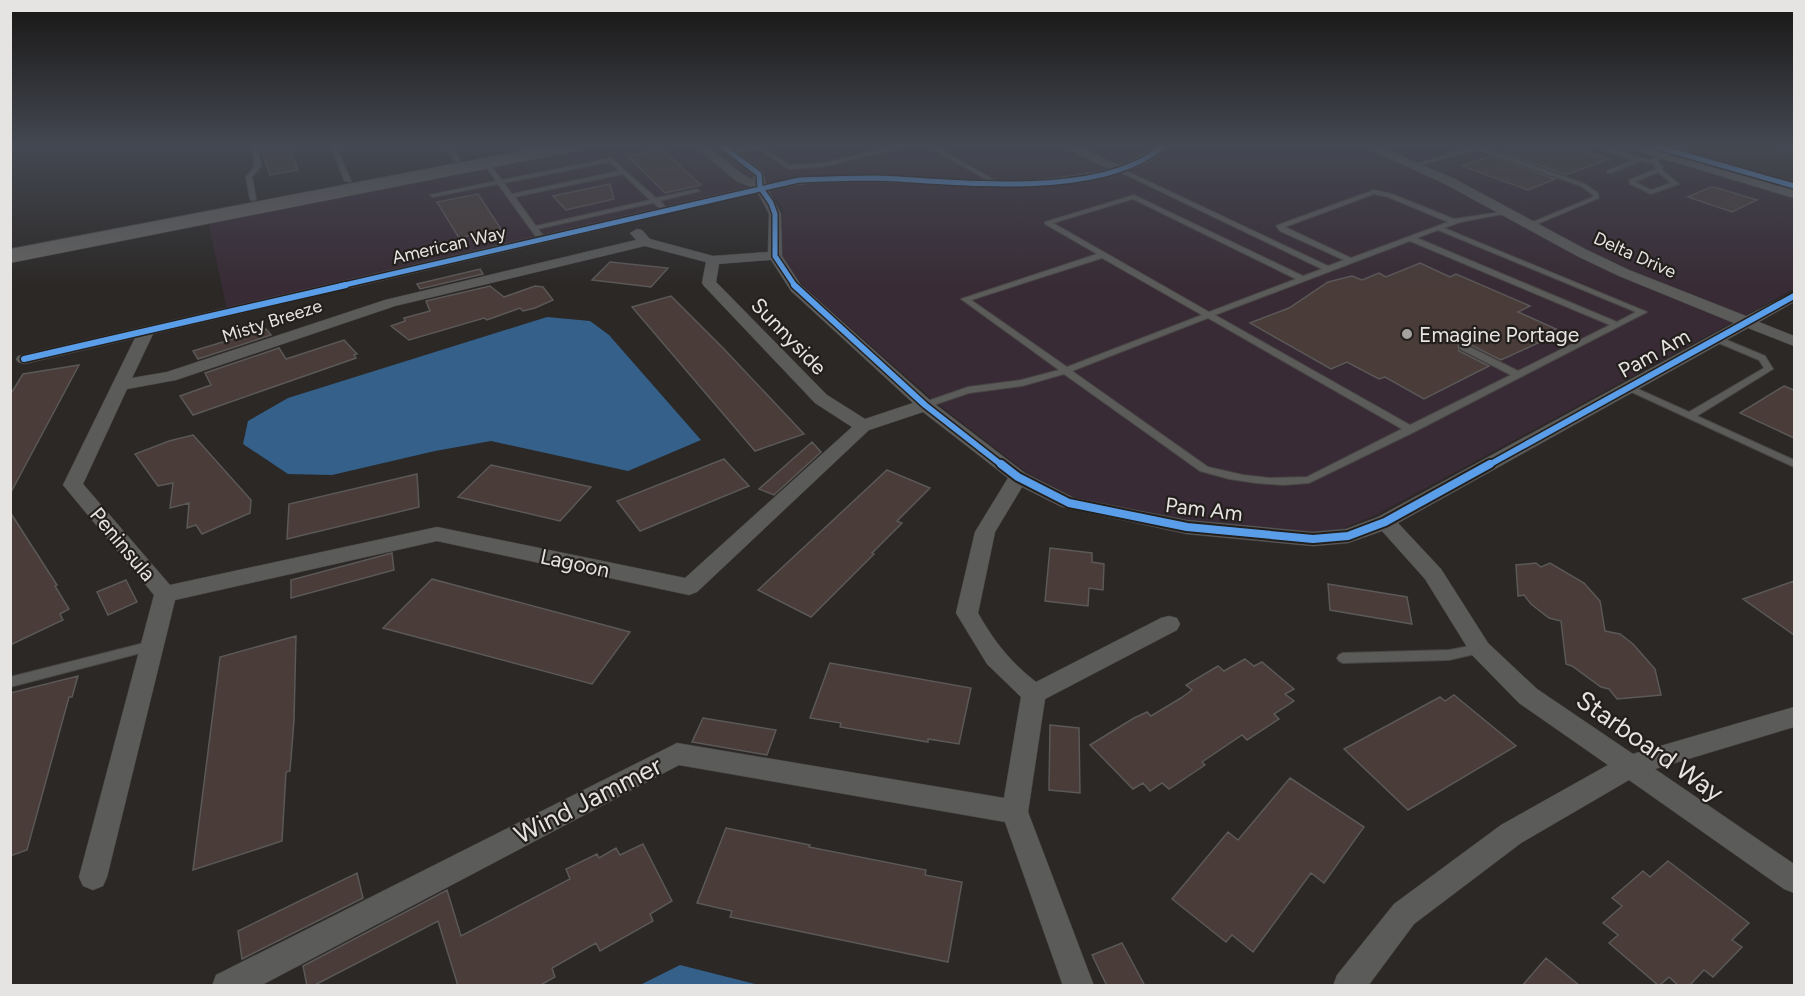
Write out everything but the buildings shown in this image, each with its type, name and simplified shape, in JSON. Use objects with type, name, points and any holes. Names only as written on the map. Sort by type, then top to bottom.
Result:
[{"type":"main road","points":[[10,245],[288,192]]},
{"type":"main road","points":[[10,256],[339,192]]},
{"type":"street","name":"American Way","points":[[24,358],[147,330],[538,233],[626,219],[659,205],[729,192]]},
{"type":"street","points":[[764,192],[775,214],[775,256]]},
{"type":"street","name":"Delta Drive","points":[[1468,192],[1624,273],[1794,341]]},
{"type":"street","points":[[626,219],[645,242]]},
{"type":"street","name":"Misty Breeze","points":[[122,385],[170,376],[390,303],[645,242],[713,260],[775,256]]},
{"type":"street","name":"Pam Am","points":[[775,256],[796,288],[925,405],[1018,477],[1069,503],[1187,527],[1313,539],[1348,536],[1385,522],[1794,296]]},
{"type":"street","name":"Sunnyside","points":[[713,260],[709,283],[821,399],[863,426]]},
{"type":"street","name":"Peninsula","points":[[93,877],[165,594],[73,484],[147,330]]},
{"type":"street","name":"Lagoon","points":[[165,594],[437,534],[689,587],[863,426],[925,405]]},
{"type":"street","points":[[1018,477],[985,532],[967,613],[990,652],[1010,676],[1034,694]]},
{"type":"street","name":"Starboard Way","points":[[1385,522],[1433,574],[1480,649],[1528,696],[1794,880]]},
{"type":"street","points":[[1034,694],[1169,624]]},
{"type":"street","points":[[1034,694],[1015,812],[1079,986]]},
{"type":"street","points":[[1348,986],[1404,914],[1511,834],[1630,766],[1794,717]]},
{"type":"street","name":"Wind Jammer","points":[[227,986],[677,754],[1015,812]]},
{"type":"lane","points":[[253,192],[254,199]]},
{"type":"lane","points":[[433,195],[446,192]]},
{"type":"lane","points":[[507,192],[538,233],[659,205],[693,192]]},
{"type":"lane","points":[[510,196],[527,192]]},
{"type":"lane","points":[[646,192],[659,205]]},
{"type":"lane","points":[[1140,192],[1134,197],[1047,224],[1411,430]]},
{"type":"lane","points":[[1168,192],[1328,269]]},
{"type":"lane","points":[[1351,261],[1283,229],[1280,225],[1373,192]]},
{"type":"lane","points":[[1377,192],[1390,195],[1454,222]]},
{"type":"lane","points":[[1530,225],[1596,198],[1594,192]]},
{"type":"lane","points":[[1134,197],[1303,279]]},
{"type":"lane","points":[[925,405],[968,390],[1022,383],[1067,370],[1454,222],[1506,212]]},
{"type":"lane","points":[[1103,255],[965,299],[1204,469],[1221,475],[1293,482],[1309,480],[1643,312],[1438,228]]},
{"type":"lane","points":[[1410,238],[1617,325]]},
{"type":"lane","points":[[1690,416],[1769,369],[1762,358],[1717,339]]},
{"type":"lane","points":[[1463,347],[1519,375]]},
{"type":"lane","points":[[1628,388],[1794,464]]},
{"type":"lane","points":[[10,682],[152,646]]},
{"type":"lane","points":[[1343,658],[1449,655],[1480,649]]},
{"type":"shaded area","points":[[353,192],[753,192],[228,315],[208,221]]},
{"type":"shaded area","points":[[771,192],[1786,192],[1794,195],[1794,289],[1376,515],[1337,531],[1312,533],[1191,520],[1074,498],[1026,472],[940,406],[805,288],[781,256],[783,207]]},
{"type":"water","points":[[547,317],[590,321],[609,335],[701,440],[628,471],[491,441],[435,451],[332,475],[288,474],[243,444],[248,421],[288,398]]},
{"type":"water","points":[[680,965],[759,985],[640,985]]},
{"type":"cycle path","points":[[24,359],[745,192]]},
{"type":"cycle path","points":[[764,192],[775,214],[775,256],[796,288],[925,405],[1018,477],[1069,503],[1187,527],[1313,539],[1348,536],[1385,522],[1794,296]]},
{"type":"place","name":"Emagine Portage","points":[[1407,334]]}]
